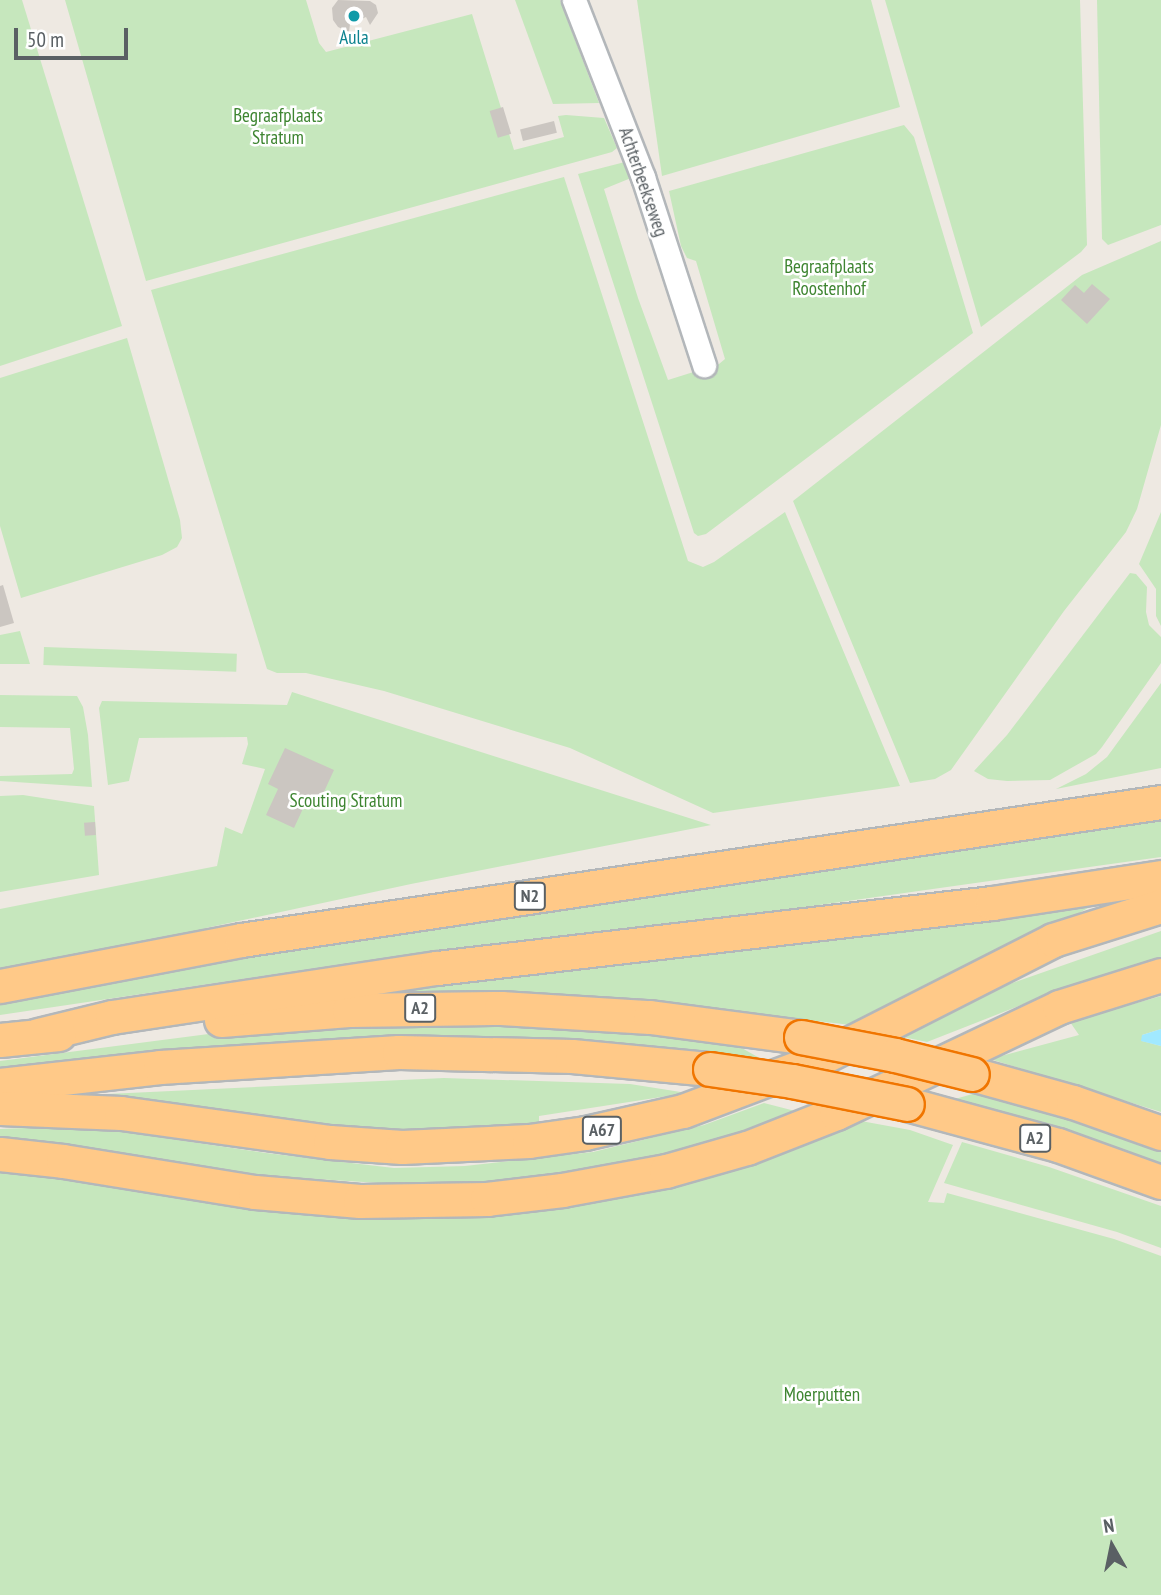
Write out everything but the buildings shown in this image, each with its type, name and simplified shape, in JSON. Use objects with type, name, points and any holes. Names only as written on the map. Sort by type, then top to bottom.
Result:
[{"type":"highway","name":"N2","points":[[0,986],[241,940],[1161,802]]},
{"type":"highway","points":[[38,1035],[112,1017],[437,968],[992,903],[1161,877]]},
{"type":"highway","name":"A67","points":[[0,1108],[121,1113],[307,1140],[402,1147],[529,1141],[586,1133],[683,1111],[802,1067],[887,1027],[1000,964],[1053,940],[1161,906]]},
{"type":"highway","points":[[0,1154],[63,1161],[255,1192],[360,1201],[487,1199],[562,1190],[666,1171],[747,1148],[836,1113],[1059,1007],[1161,975]]},
{"type":"highway","name":"A2","points":[[0,1040],[295,1014],[446,1007],[650,1017],[801,1037],[972,1074],[1073,1102],[1161,1133]]},
{"type":"highway","name":"A2","points":[[0,1085],[160,1067],[399,1052],[572,1056],[709,1069],[907,1104],[1058,1145],[1161,1182]]},
{"type":"street","name":"Achterbeekseweg","points":[[574,0],[643,177],[704,365]]},
{"type":"green space","points":[[0,0],[22,0],[122,326],[0,366]]},
{"type":"green space","name":"Begraafplaats Stratum","points":[[65,0],[306,0],[319,43],[326,52],[472,14],[514,150],[564,137],[558,116],[566,115],[604,118],[617,148],[612,152],[146,281]]},
{"type":"green space","points":[[515,0],[560,0],[599,103],[553,104]]},
{"type":"green space","points":[[637,0],[871,0],[900,107],[662,176]]},
{"type":"green space","points":[[885,0],[1080,0],[1087,245],[981,327]]},
{"type":"green space","points":[[1097,0],[1161,0],[1161,225],[1108,245],[1102,239]]},
{"type":"green space","name":"Begraafplaats Roostenhof","points":[[904,125],[914,137],[973,333],[706,534],[698,536],[694,533],[578,174],[625,162],[631,178],[604,189],[638,298],[668,380],[719,364],[725,359],[696,261],[687,258],[681,246],[669,191]]},
{"type":"green space","points":[[564,177],[688,561],[703,567],[714,562],[785,512],[900,786],[713,813],[570,748],[384,691],[306,673],[277,673],[267,669],[151,290]]},
{"type":"green space","points":[[1161,241],[1161,425],[1137,509],[1126,532],[1064,611],[951,770],[935,779],[910,783],[793,501],[1082,275]]},
{"type":"green space","points":[[127,338],[180,520],[182,538],[177,547],[162,555],[21,598],[0,526],[0,378]]},
{"type":"green space","points":[[1161,512],[1161,626],[1156,616],[1156,589],[1139,564]]},
{"type":"green space","points":[[1130,573],[1136,574],[1147,587],[1146,612],[1149,625],[1161,637],[1161,663],[1102,747],[1096,754],[1050,780],[988,779],[974,771],[1007,735]]},
{"type":"green space","points":[[20,631],[30,664],[0,664],[0,635]]},
{"type":"green space","points":[[44,647],[237,654],[236,672],[43,665]]},
{"type":"green space","points":[[1161,683],[1161,768],[1056,789],[1086,774],[1107,757]]},
{"type":"green space","name":"Scouting Stratum","points":[[292,692],[711,825],[411,884],[206,928],[174,941],[0,968],[0,909],[217,866],[225,827],[242,834],[265,769],[242,764],[248,744],[247,737],[139,738],[129,781],[108,785],[99,708],[102,701],[287,705]]},
{"type":"green space","points":[[0,695],[77,696],[83,707],[88,735],[92,787],[0,781],[0,776],[72,774],[74,769],[70,728],[0,727]]},
{"type":"green space","points":[[23,795],[94,806],[99,875],[0,892],[0,796]]},
{"type":"green space","points":[[1161,818],[1161,857],[798,908],[437,950],[0,1015],[0,994],[244,949]]},
{"type":"green space","points":[[1097,903],[1029,941],[851,1025],[653,1002],[547,994],[331,994]]},
{"type":"green space","points":[[1161,931],[1161,959],[1075,984],[927,1042],[893,1035],[1004,986]]},
{"type":"green space","points":[[1161,996],[1161,1029],[1142,1035],[1142,1041],[1161,1046],[1161,1112],[990,1059],[1079,1035],[1070,1022]]},
{"type":"green space","points":[[444,1018],[717,1034],[763,1060],[641,1049],[0,1071],[0,1061],[255,1028]]},
{"type":"green space","points":[[444,1078],[630,1084],[687,1093],[539,1116],[539,1127],[402,1138],[44,1097]]},
{"type":"green space","points":[[983,1091],[1064,1115],[1161,1149],[1161,1171],[948,1101]]},
{"type":"green space","points":[[764,1103],[799,1112],[714,1143],[661,1157],[598,1169],[467,1184],[395,1184],[269,1176],[52,1142],[0,1139],[0,1129],[49,1127],[117,1131],[394,1168],[465,1166],[593,1152],[704,1125]]},
{"type":"green space","name":"Moerputten","points":[[861,1121],[910,1130],[953,1145],[928,1202],[944,1203],[947,1193],[1114,1239],[1161,1256],[1161,1595],[0,1595],[0,1168],[305,1208],[752,1161]]},
{"type":"green space","points":[[962,1142],[1049,1167],[1161,1206],[1161,1248],[1117,1232],[944,1183]]},
{"type":"water","points":[[1161,1029],[1161,1046],[1141,1041],[1142,1035]]},
{"type":"place","name":"Aula","points":[[354,16]]}]
